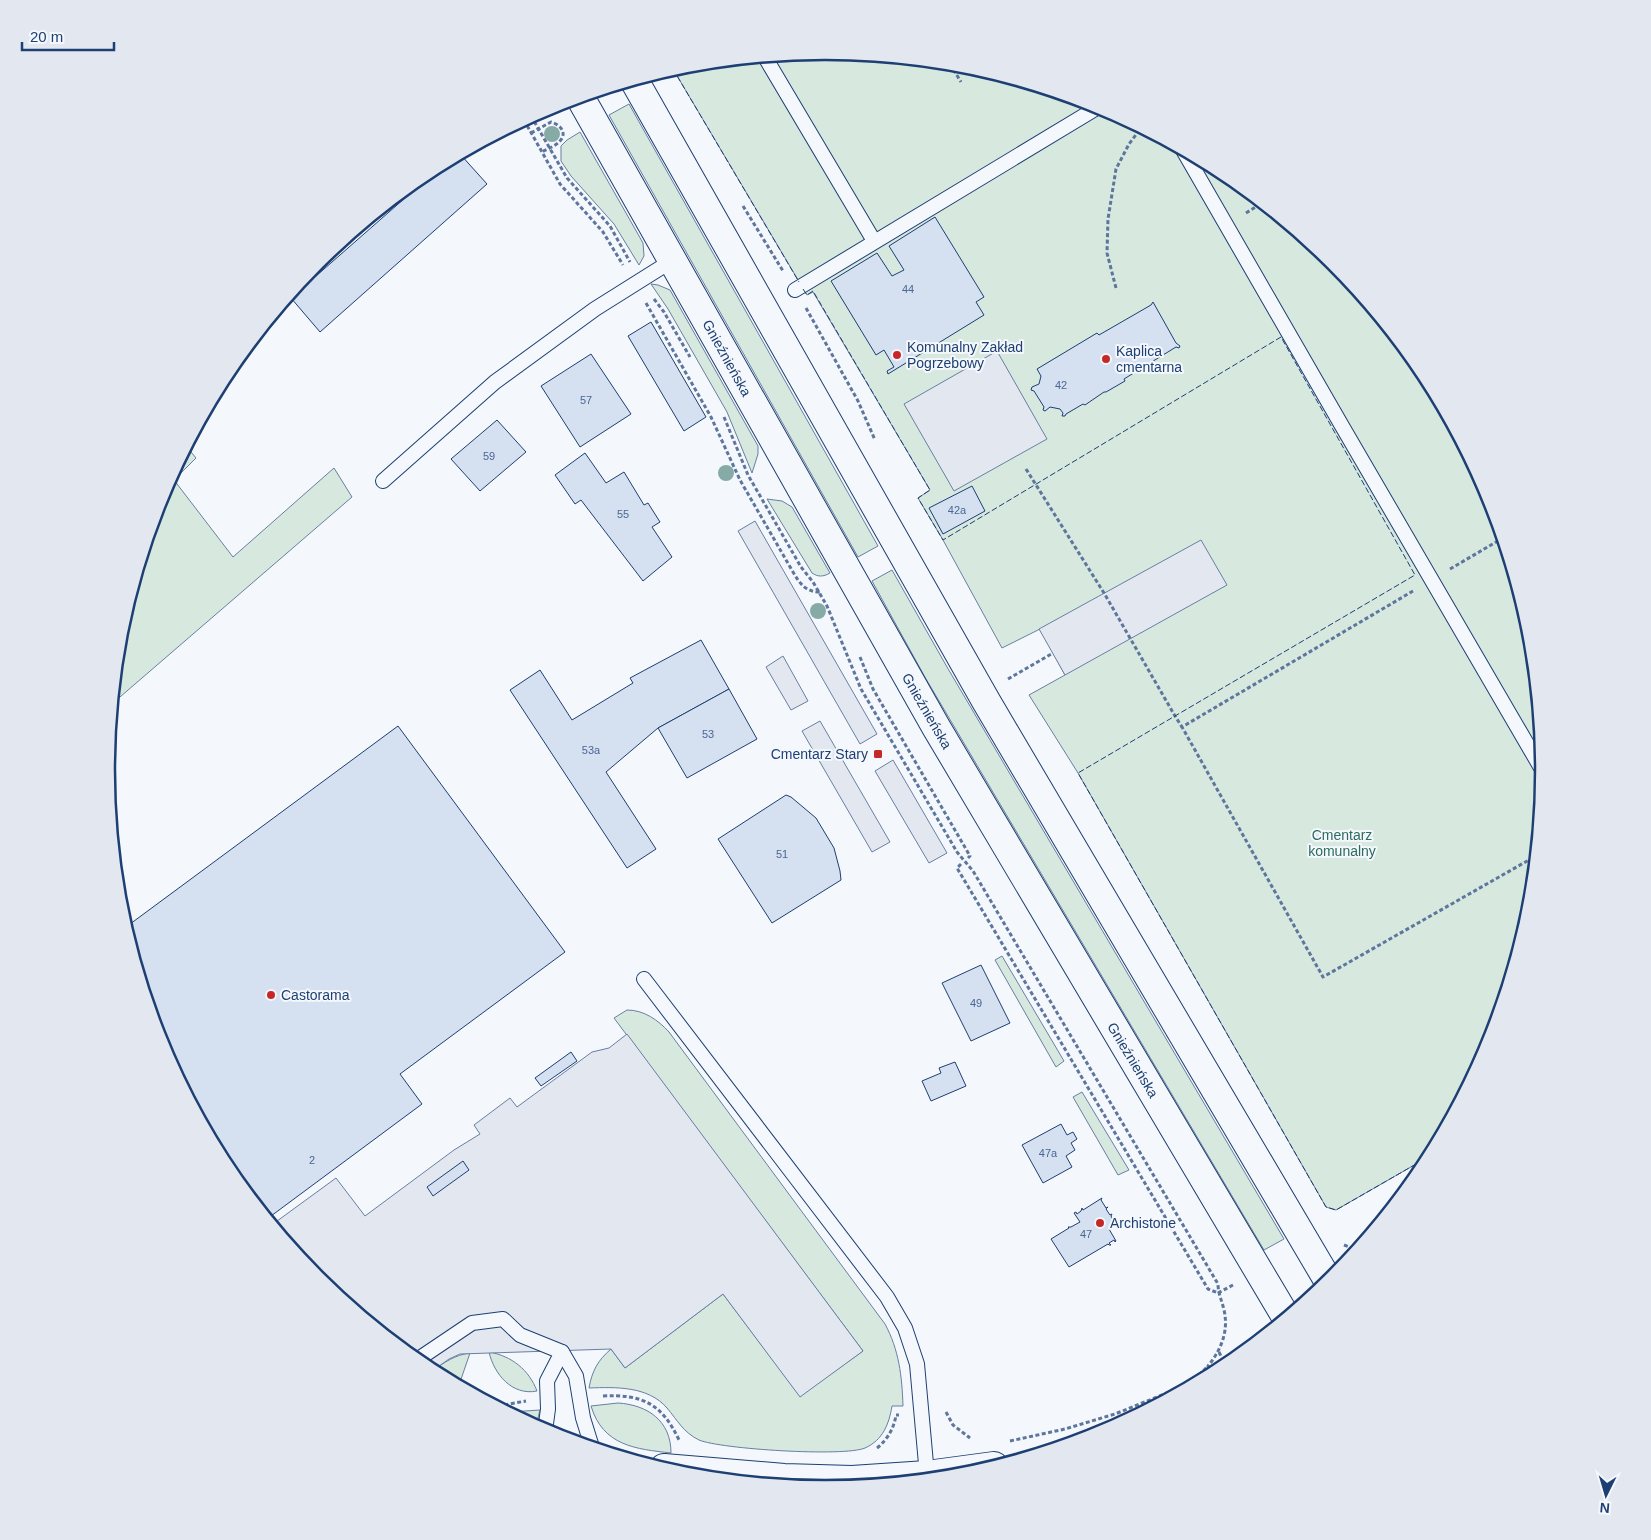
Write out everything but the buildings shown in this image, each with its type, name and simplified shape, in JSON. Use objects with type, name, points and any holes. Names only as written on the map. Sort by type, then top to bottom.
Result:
[{"type":"main road","points":[[637,86],[986,702],[1325,1274]]},
{"type":"main road","name":"Gnieźnieńska","points":[[583,103],[936,727],[1283,1313]]},
{"type":"main road","points":[[730,1474],[836,1480]]},
{"type":"lane","points":[[769,63],[874,241]]},
{"type":"lane","points":[[795,290],[1091,112]]},
{"type":"lane","points":[[1189,160],[1535,758]]},
{"type":"lane","points":[[382,481],[495,382],[595,309],[673,260]]},
{"type":"lane","points":[[644,979],[887,1297],[900,1318],[917,1364],[927,1472]]},
{"type":"lane","points":[[424,1355],[472,1323],[503,1319],[520,1335],[562,1352],[576,1376],[590,1439]]},
{"type":"lane","points":[[546,1422],[548,1409],[547,1381],[562,1352]]},
{"type":"path","points":[[955,72],[961,82]]},
{"type":"path","points":[[531,133],[551,122],[559,125],[562,130],[563,134],[560,142],[542,152]]},
{"type":"path","points":[[535,123],[567,178],[610,226],[656,318],[711,417],[740,480],[800,585],[812,592],[824,591]]},
{"type":"path","points":[[527,126],[560,184],[603,232],[637,282],[664,312],[693,363]]},
{"type":"path","points":[[1116,288],[1107,253],[1108,219],[1116,169],[1129,144],[1138,132]]},
{"type":"path","points":[[723,413],[748,475],[827,606],[861,689],[957,852],[978,880],[1218,1284],[1218,1293],[1225,1312],[1225,1332],[1218,1351],[1204,1370]]},
{"type":"path","points":[[1026,469],[1104,593],[1323,977],[1529,860]]},
{"type":"path","points":[[1182,727],[1498,541]]},
{"type":"path","points":[[1001,683],[1053,653]]},
{"type":"path","points":[[858,654],[873,689],[970,856],[968,858]]},
{"type":"path","points":[[961,864],[956,868],[1208,1289],[1218,1293]]},
{"type":"path","points":[[1218,1351],[1222,1359]]},
{"type":"path","points":[[1007,1442],[1065,1429],[1115,1414],[1162,1395]]},
{"type":"path","points":[[599,1396],[630,1396],[651,1403],[672,1426],[681,1446]]},
{"type":"path","points":[[506,1404],[532,1401]]},
{"type":"path","points":[[939,1412],[945,1411],[959,1431],[974,1440]]},
{"type":"green space","name":"Cmentarz komunalny","points":[[826,60],[918,66],[1009,84],[1097,114],[1140,133],[1181,155],[1258,207],[1294,236],[1328,268],[1359,302],[1389,338],[1416,376],[1462,456],[1498,542],[1522,631],[1534,724],[1536,770],[1534,816],[1522,909],[1498,998],[1462,1084],[1416,1164],[1336,1210],[1326,1207],[1078,773],[1029,695],[1065,675],[1040,629],[1002,648],[918,498],[930,490],[813,292],[807,295],[677,76],[733,66]]},
{"type":"green space","points":[[629,104],[878,546],[858,557],[609,115]]},
{"type":"green space","points":[[580,132],[643,243],[644,256],[639,265],[614,224],[571,176],[561,161],[561,146]]},
{"type":"green space","points":[[651,284],[670,290],[758,446],[758,454],[752,473],[727,412],[668,309]]},
{"type":"green space","points":[[191,452],[196,458],[182,472]]},
{"type":"green space","points":[[334,468],[352,497],[120,697],[129,631],[140,586],[153,542],[177,483],[233,557]]},
{"type":"green space","points":[[767,499],[782,501],[792,507],[830,573],[821,576],[812,573]]},
{"type":"green space","points":[[892,570],[947,667],[1284,1239],[1264,1250],[926,679],[872,581]]},
{"type":"green space","points":[[1002,956],[1064,1061],[1056,1067],[995,960]]},
{"type":"green space","points":[[627,1010],[633,1010],[650,1016],[669,1032],[885,1324],[894,1344],[899,1364],[903,1406],[892,1406],[884,1431],[871,1445],[853,1451],[809,1452],[755,1449],[711,1443],[699,1440],[689,1433],[667,1408],[651,1395],[631,1389],[589,1388],[596,1366],[611,1349],[625,1368],[723,1294],[800,1396],[863,1351],[614,1018]]},
{"type":"green space","points":[[1082,1092],[1129,1170],[1118,1175],[1073,1097]]},
{"type":"green space","points":[[489,1352],[505,1357],[519,1365],[534,1383],[537,1391],[528,1392],[512,1387],[495,1368]]},
{"type":"green space","points":[[470,1353],[461,1379],[440,1366],[455,1357]]},
{"type":"green space","points":[[618,1403],[639,1407],[656,1417],[667,1432],[671,1453],[633,1447],[622,1443],[604,1430],[596,1419],[591,1406]]},
{"type":"green space","points":[[540,1410],[538,1419],[521,1411]]},
{"type":"shaded area","points":[[997,351],[1047,439],[954,491],[904,404]]},
{"type":"shaded area","points":[[755,521],[877,734],[860,744],[738,531]]},
{"type":"shaded area","points":[[1201,540],[1227,585],[1065,675],[1039,629]]},
{"type":"shaded area","points":[[783,656],[808,701],[791,710],[766,667]]},
{"type":"shaded area","points":[[820,721],[890,842],[872,852],[802,731]]},
{"type":"shaded area","points":[[893,760],[947,853],[929,863],[875,771]]},
{"type":"shaded area","points":[[627,1034],[863,1351],[800,1397],[723,1294],[625,1368],[611,1349],[460,1354],[440,1366],[393,1333],[357,1304],[323,1272],[278,1221],[336,1178],[365,1216],[454,1150],[480,1134],[474,1125],[510,1098],[517,1107],[592,1052],[609,1048]]},
{"type":"fence","points":[[677,76],[799,282]]},
{"type":"fence","points":[[803,289],[807,295],[813,291],[930,490],[918,498],[943,540],[1281,337],[1415,575],[1078,773],[1326,1207],[1336,1210],[1416,1164]]},
{"type":"place","name":"Komunalny Zakład Pogrzebowy","points":[[897,355]]},
{"type":"place","name":"Kaplica cmentarna","points":[[1106,359]]},
{"type":"place","name":"Cmentarz Stary","points":[[878,754]]},
{"type":"place","name":"Castorama","points":[[271,995]]},
{"type":"place","name":"Archistone","points":[[1100,1223]]}]
